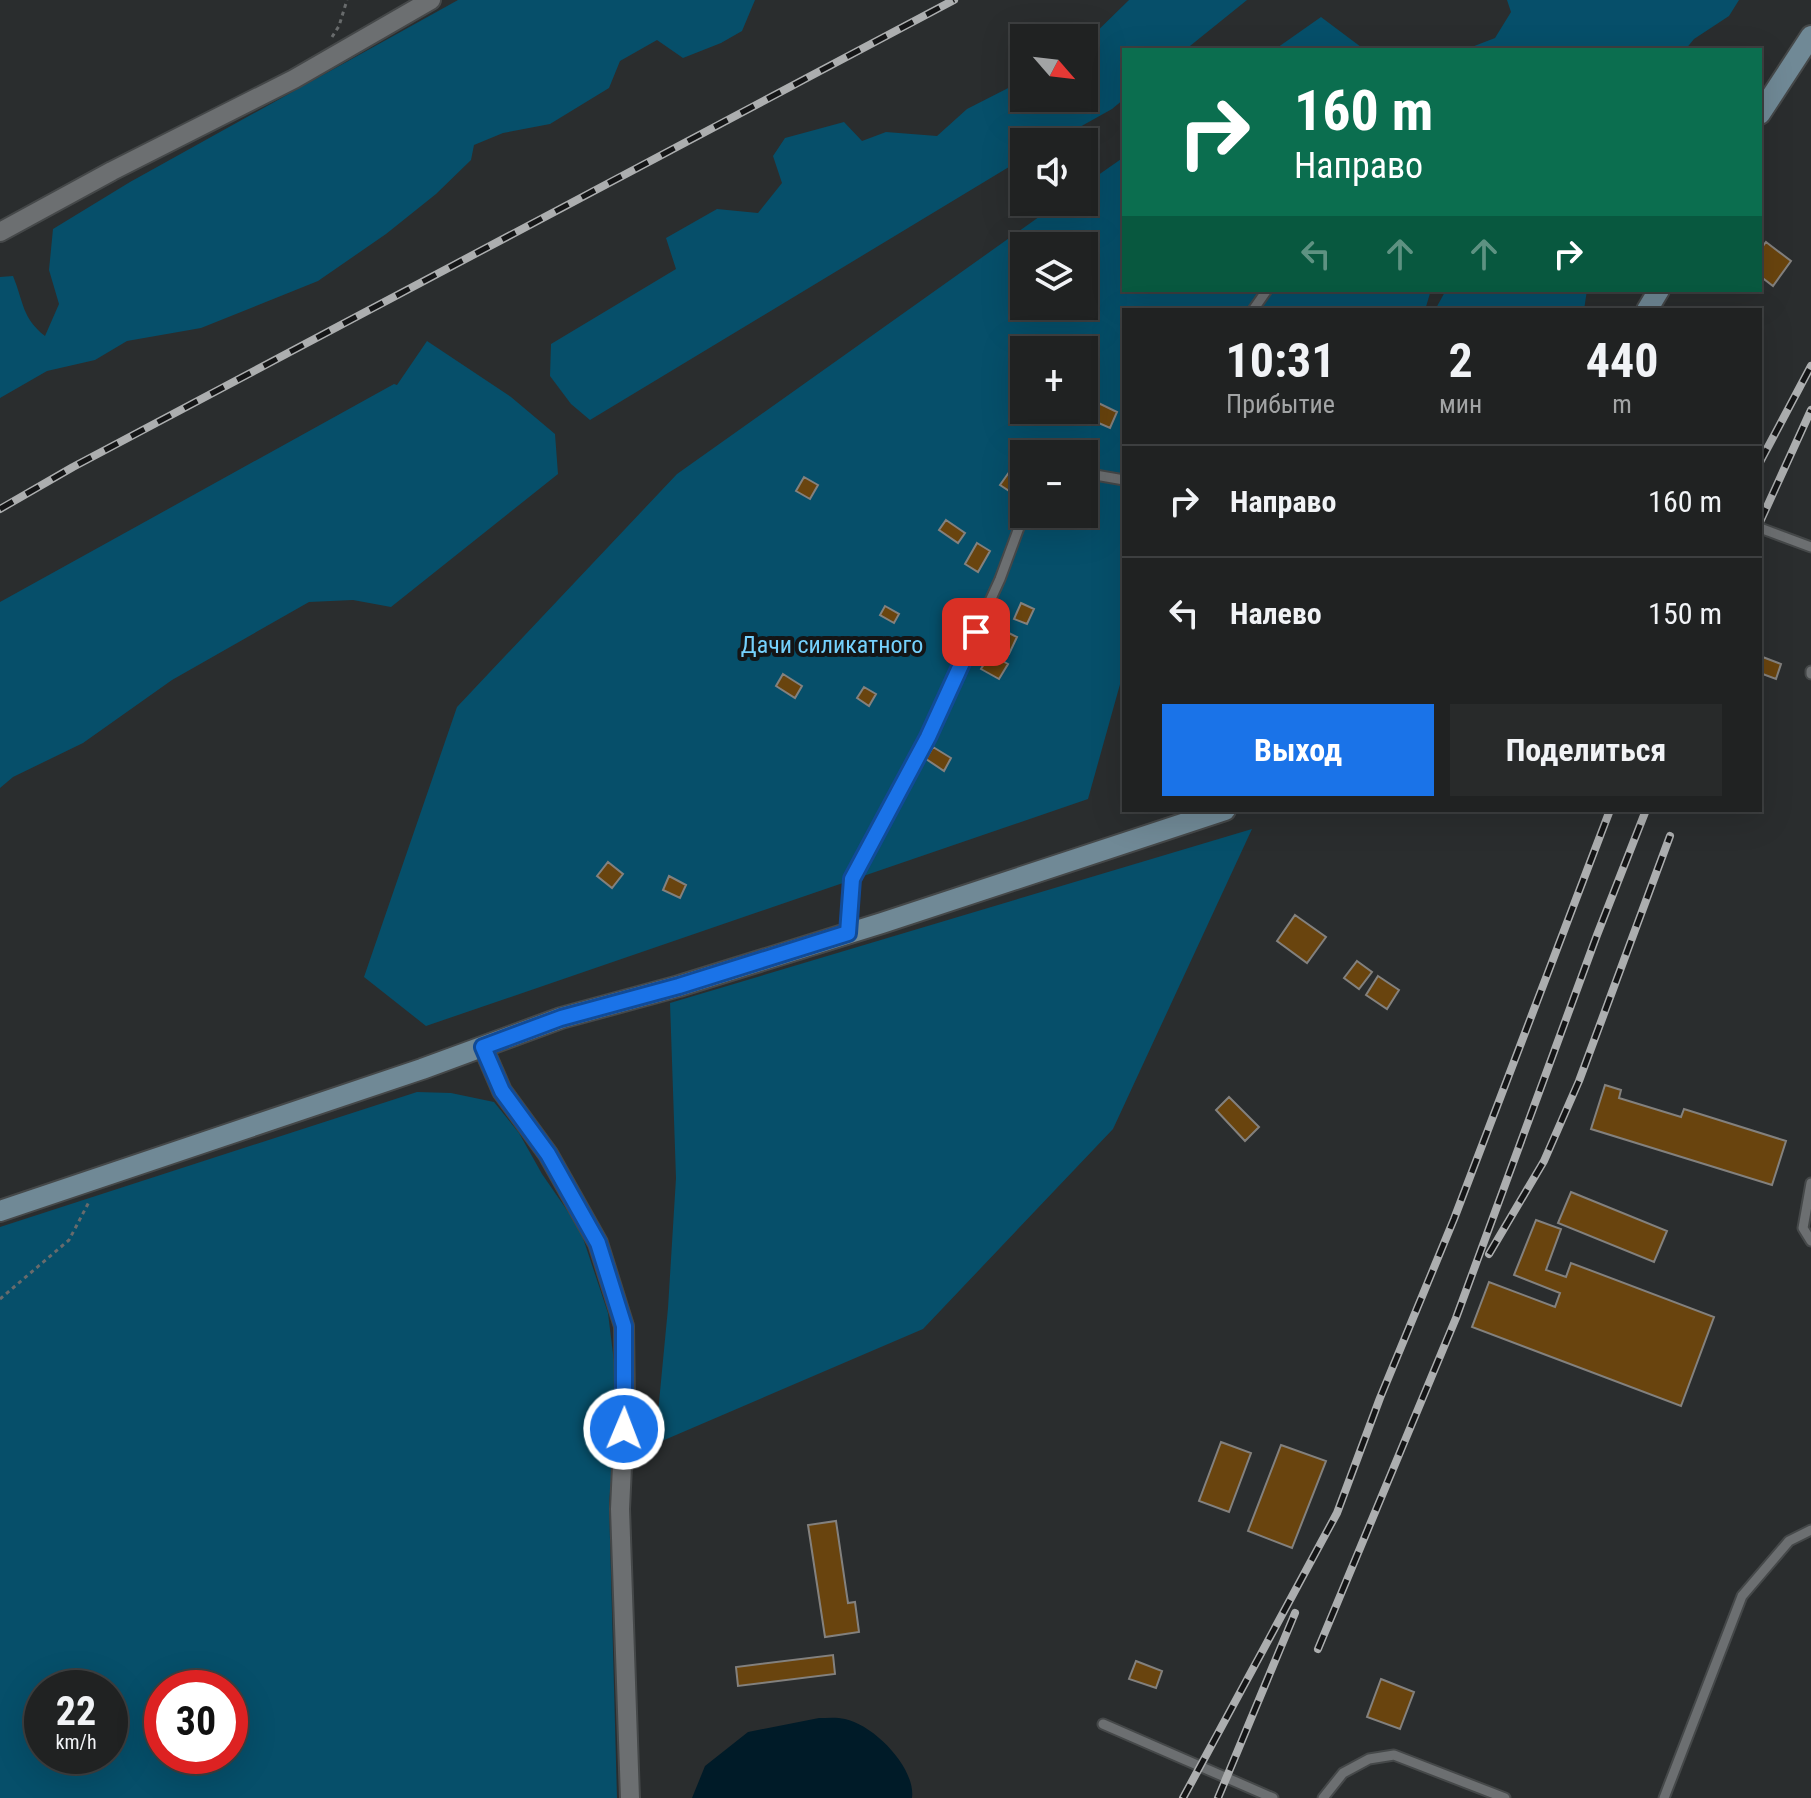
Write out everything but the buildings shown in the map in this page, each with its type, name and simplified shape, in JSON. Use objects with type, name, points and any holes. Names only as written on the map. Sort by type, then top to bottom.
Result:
[{"type":"street","points":[[0,232],[112,171],[294,79],[431,0]]},
{"type":"street","points":[[1762,111],[1811,36]]},
{"type":"street","points":[[0,1211],[561,1018],[679,986],[1219,812]]},
{"type":"street","points":[[483,1047],[502,1091],[548,1154],[598,1243],[624,1326],[625,1402],[620,1509],[630,1798]]},
{"type":"lane","points":[[1098,475],[1122,480]]},
{"type":"lane","points":[[848,933],[852,879],[928,737],[1000,579],[1019,528]]},
{"type":"lane","points":[[1762,529],[1811,547]]},
{"type":"lane","points":[[1811,1183],[1803,1228],[1811,1241]]},
{"type":"lane","points":[[1664,1798],[1742,1596],[1789,1541],[1811,1530]]},
{"type":"lane","points":[[1103,1724],[1273,1798]]},
{"type":"lane","points":[[1323,1798],[1343,1773],[1369,1759],[1394,1755],[1505,1798]]},
{"type":"path","points":[[0,1299],[69,1240],[102,1176]]},
{"type":"green space","points":[[458,0],[755,0],[742,31],[721,43],[683,58],[657,40],[620,61],[609,88],[550,124],[503,133],[474,145],[471,160],[436,194],[386,234],[318,281],[201,328],[127,341],[95,360],[47,371],[0,398],[0,277],[13,276],[24,309],[45,336],[59,304],[49,270],[53,229],[130,182]]},
{"type":"green space","points":[[1129,0],[1247,0],[1187,48],[1122,48],[1122,101],[1112,109],[1078,128],[1010,128],[1010,166],[590,420],[571,404],[550,376],[551,344],[676,269],[666,238],[717,209],[758,213],[782,183],[773,156],[785,138],[844,122],[862,141],[886,132],[937,136],[967,109],[1010,87],[1010,112],[1098,112],[1098,30]]},
{"type":"green space","points":[[1507,0],[1739,0],[1729,16],[1694,39],[1687,48],[1469,48],[1495,38],[1511,12]]},
{"type":"green space","points":[[1321,17],[1362,48],[1277,48]]},
{"type":"green space","name":"Дачи силикатного","points":[[1122,158],[1122,292],[1430,292],[1426,308],[1122,308],[1122,677],[1088,799],[426,1026],[364,977],[457,707],[677,474],[1010,238],[1010,320],[1098,320],[1098,232],[1018,232],[1040,216],[1098,216],[1098,175]]},
{"type":"green space","points":[[1445,292],[1587,292],[1584,308],[1436,308]]},
{"type":"green space","points":[[427,341],[511,397],[555,434],[558,474],[391,607],[353,600],[309,602],[172,680],[83,743],[13,777],[0,788],[0,602],[397,385]]},
{"type":"green space","points":[[1252,829],[1113,1129],[923,1329],[655,1444],[676,1178],[670,1003]]},
{"type":"green space","points":[[417,1092],[451,1093],[494,1102],[519,1133],[542,1174],[580,1229],[608,1313],[615,1370],[616,1431],[609,1502],[617,1798],[0,1798],[0,1227]]},
{"type":"shaded area","points":[[819,1718],[845,1719],[880,1739],[900,1761],[911,1786],[912,1798],[692,1798],[705,1766],[748,1732]]},
{"type":"railway","points":[[0,509],[73,467],[954,0]]},
{"type":"railway","points":[[1762,458],[1811,366]]},
{"type":"railway","points":[[1762,518],[1811,410]]},
{"type":"railway","points":[[1183,1798],[1337,1513],[1380,1398],[1454,1219],[1609,812]]},
{"type":"railway","points":[[1318,1649],[1456,1318],[1645,812]]},
{"type":"railway","points":[[1489,1254],[1544,1161],[1579,1081],[1670,836]]},
{"type":"railway","points":[[1218,1798],[1295,1613]]},
{"type":"route","points":[[624,1429],[624,1326],[598,1243],[548,1154],[502,1091],[483,1047],[561,1018],[679,986],[848,933],[852,879],[928,737],[976,632]]}]
